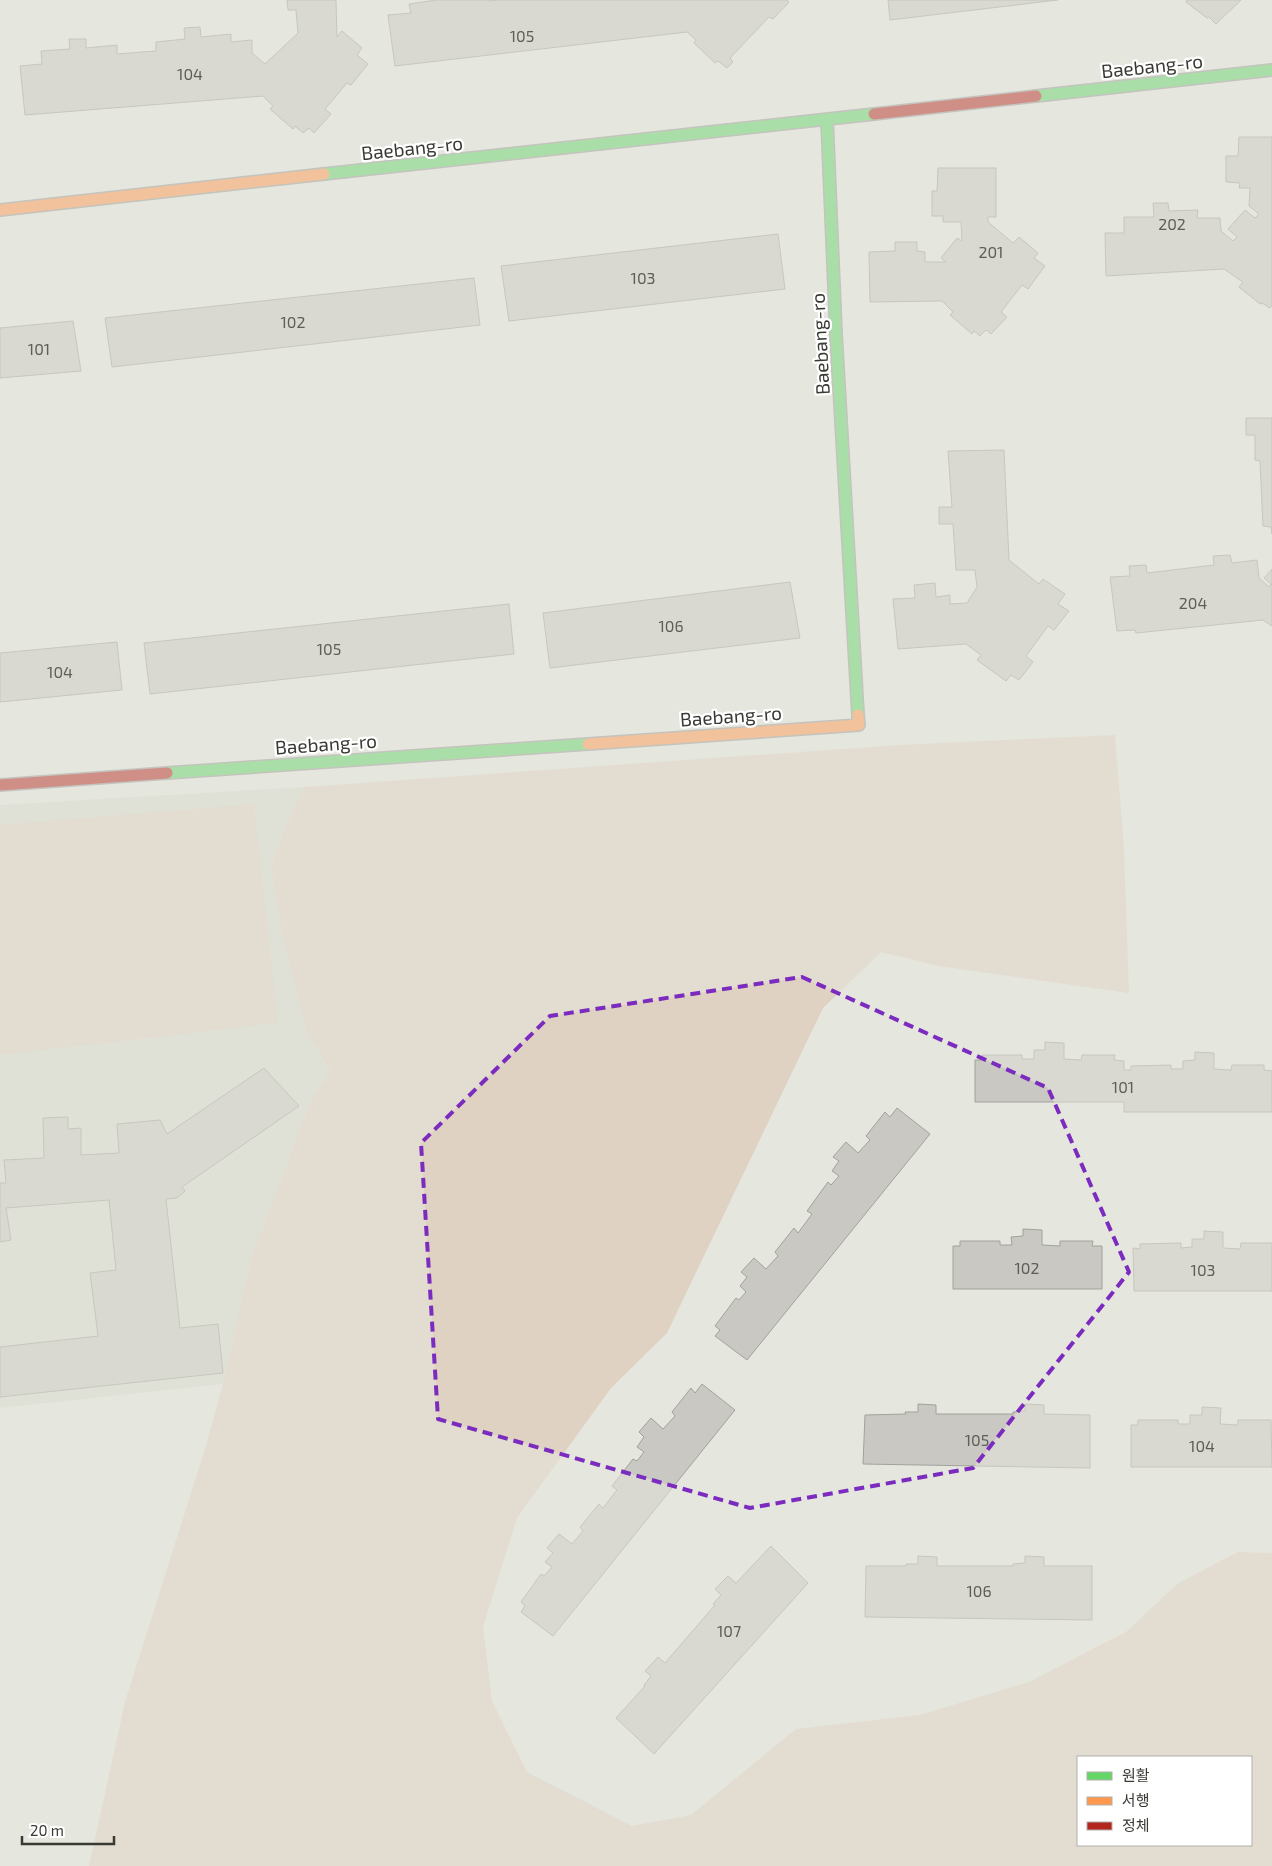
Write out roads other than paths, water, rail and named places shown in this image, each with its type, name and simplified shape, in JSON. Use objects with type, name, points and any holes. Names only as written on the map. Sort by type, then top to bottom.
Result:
[{"type":"street","name":"Baebang-ro","points":[[0,210],[1272,70]]},
{"type":"street","name":"Baebang-ro","points":[[0,785],[859,725],[836,334],[827,120]]}]
